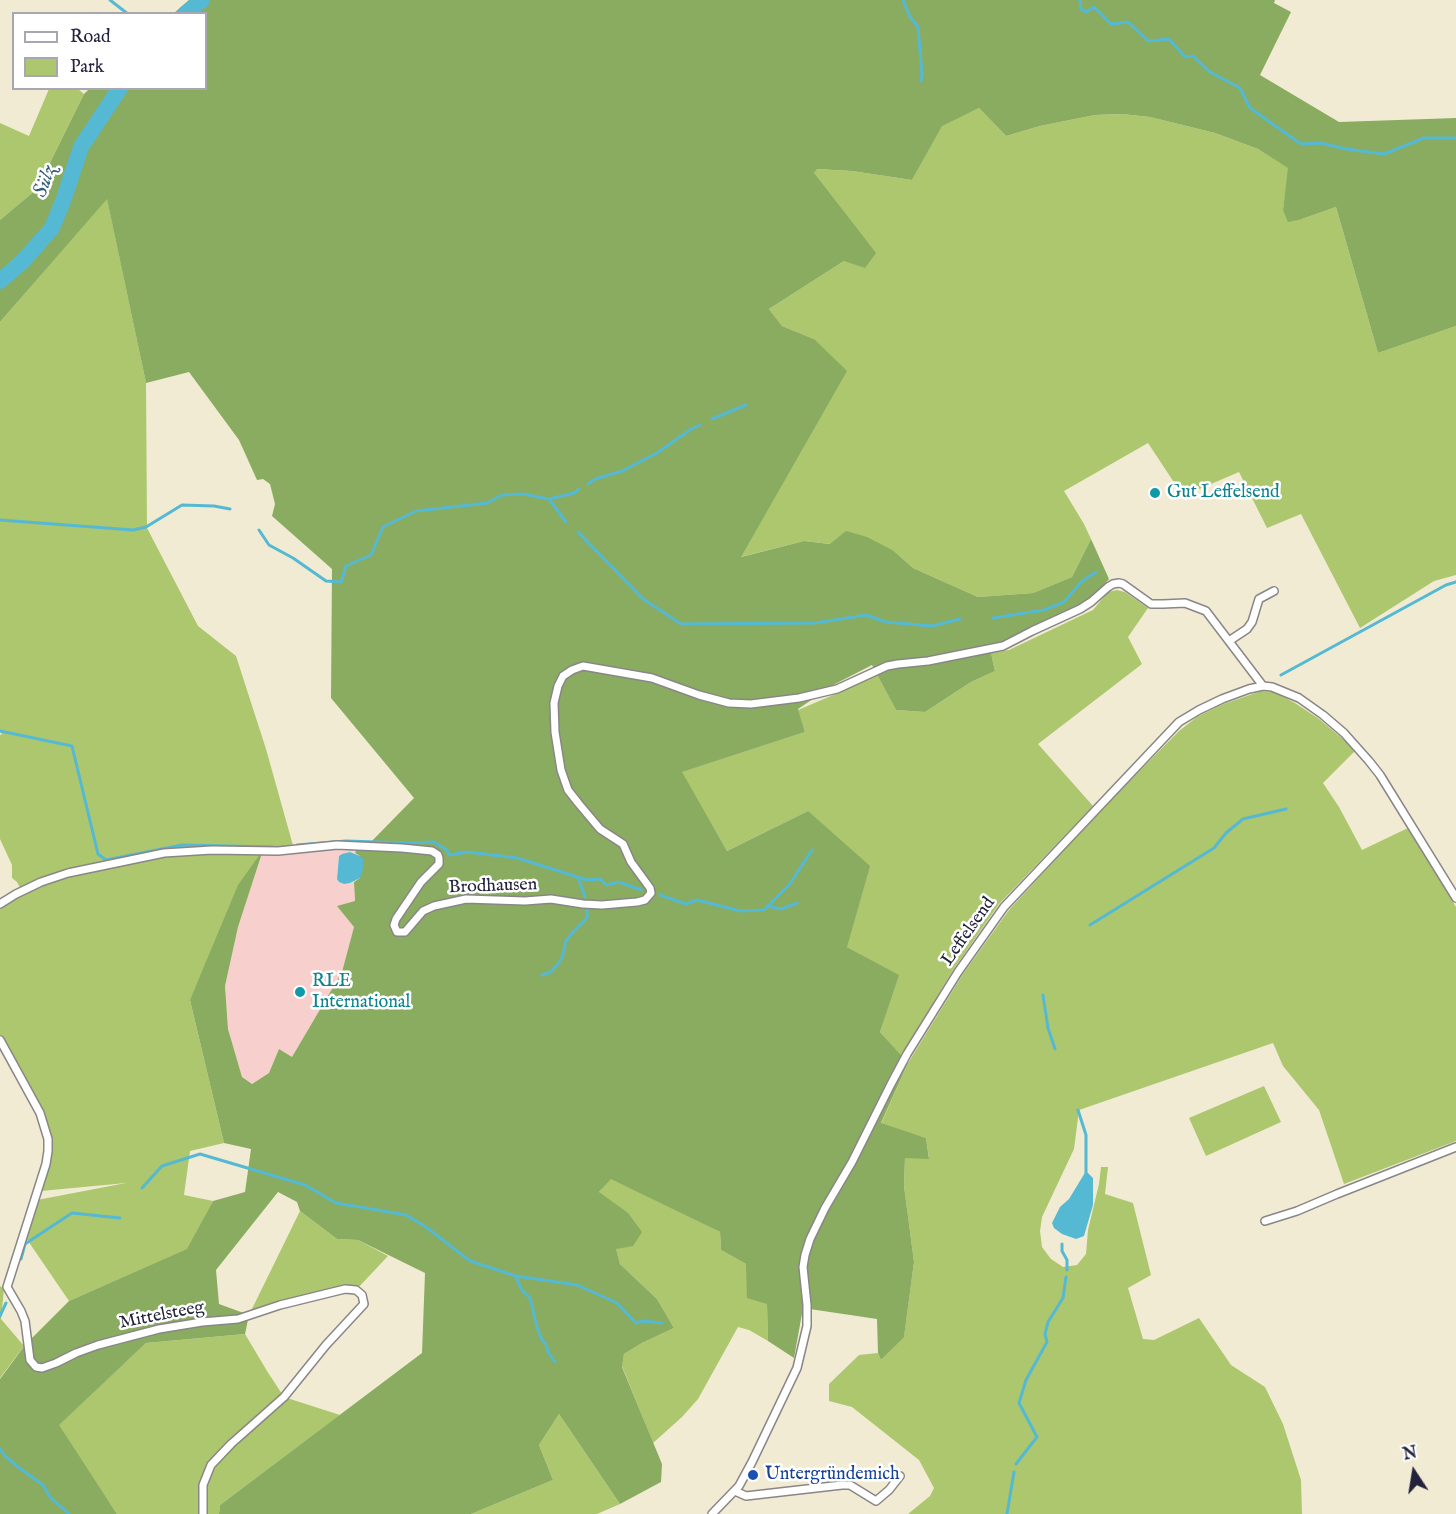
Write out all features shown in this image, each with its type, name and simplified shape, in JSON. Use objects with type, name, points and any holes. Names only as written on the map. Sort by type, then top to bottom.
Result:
[{"type":"street","name":"Brodhausen","points":[[0,904],[41,882],[68,873],[164,853],[212,850],[278,851],[337,845],[402,848],[432,851],[438,855],[439,864],[421,882],[396,919],[394,925],[397,932],[405,932],[423,911],[434,906],[466,899],[525,901],[551,899],[602,905],[637,902],[645,900],[651,893],[650,888],[623,844],[600,829],[568,790],[561,770],[555,732],[554,704],[563,676],[572,670],[582,666],[652,678],[729,703],[751,704],[799,698],[837,689],[887,666],[928,661],[1004,646],[1080,609],[1108,587],[1119,583],[1151,604],[1185,603],[1206,611],[1229,641]]},
{"type":"street","points":[[1274,591],[1259,599],[1252,622],[1247,629],[1229,641],[1263,686],[1281,690],[1299,698],[1330,721],[1359,748],[1380,775],[1456,898]]},
{"type":"street","name":"Leffelsend","points":[[735,1491],[752,1462],[797,1368],[807,1326],[803,1267],[813,1232],[907,1054],[958,972],[1004,907],[1179,722],[1222,699],[1263,686]]},
{"type":"street","name":"Mittelsteeg","points":[[0,1040],[40,1113],[48,1139],[46,1164],[7,1287],[25,1321],[30,1360],[36,1367],[42,1368],[98,1345],[159,1329],[238,1318],[345,1289],[356,1290],[363,1294],[364,1304],[326,1345],[284,1397],[231,1443],[211,1465],[203,1485],[203,1514]]},
{"type":"street","points":[[1265,1221],[1297,1211],[1456,1147]]},
{"type":"street","points":[[712,1514],[735,1491],[746,1496],[850,1485],[876,1501],[890,1490],[900,1476]]},
{"type":"shaded area","points":[[337,845],[357,849],[355,853],[350,852],[339,856],[337,879],[354,882],[355,901],[354,927],[342,972],[292,1057],[279,1049],[269,1073],[252,1084],[242,1077],[228,1029],[225,986],[238,927],[263,850]]},
{"type":"green space","points":[[189,0],[1275,0],[1274,3],[1291,12],[1260,75],[1339,122],[1456,118],[1456,326],[1378,353],[1336,207],[1288,222],[1283,210],[1288,168],[1258,149],[1215,133],[1150,117],[1122,114],[1095,115],[1040,126],[1006,136],[979,108],[942,126],[912,180],[852,171],[817,169],[814,173],[876,253],[865,268],[844,261],[769,309],[782,326],[814,339],[847,371],[741,557],[804,541],[830,544],[846,531],[867,537],[894,551],[913,568],[978,597],[1033,593],[1072,577],[1091,539],[1109,579],[1095,595],[1079,607],[1002,643],[989,644],[995,671],[971,682],[925,712],[896,710],[872,665],[835,684],[798,709],[805,732],[682,772],[727,851],[808,811],[870,866],[847,947],[899,975],[880,1032],[908,1063],[881,1123],[926,1138],[929,1159],[905,1158],[904,1186],[914,1262],[904,1337],[881,1360],[878,1353],[877,1319],[803,1308],[794,1358],[768,1341],[767,1304],[747,1298],[746,1264],[721,1250],[720,1232],[611,1179],[599,1192],[628,1213],[642,1232],[633,1246],[616,1249],[620,1264],[657,1299],[674,1328],[624,1354],[622,1367],[662,1464],[661,1482],[620,1504],[559,1414],[539,1445],[553,1480],[471,1514],[219,1514],[220,1505],[422,1353],[425,1273],[358,1240],[337,1239],[300,1211],[297,1202],[278,1192],[216,1270],[219,1304],[249,1315],[245,1334],[146,1343],[59,1425],[117,1514],[0,1514],[0,1379],[25,1345],[69,1301],[187,1249],[213,1201],[245,1192],[251,1149],[224,1143],[190,1000],[238,885],[263,850],[238,927],[225,986],[228,1029],[242,1077],[252,1084],[269,1073],[279,1049],[292,1057],[342,972],[354,927],[337,906],[355,901],[354,882],[360,878],[360,856],[355,853],[357,849],[368,845],[414,798],[331,698],[332,569],[272,516],[275,504],[270,484],[263,479],[257,480],[239,440],[189,372],[146,383],[107,199],[0,322],[0,220],[37,189],[84,94],[88,90],[207,90],[207,12],[175,12]]},
{"type":"green space","points":[[49,90],[79,90],[84,94],[37,189],[0,220],[0,123],[29,136]]},
{"type":"green space","points":[[979,108],[1006,136],[1040,126],[1095,115],[1122,114],[1150,117],[1215,133],[1258,149],[1289,168],[1283,210],[1302,219],[1336,207],[1378,353],[1456,326],[1456,575],[1434,581],[1360,628],[1301,514],[1267,528],[1239,472],[1183,496],[1148,443],[1064,491],[1091,539],[1072,577],[1033,593],[978,597],[913,568],[894,551],[804,541],[740,557],[794,462],[814,339],[782,326],[769,309],[844,261],[814,173],[816,169],[852,171],[912,180],[942,125]]},
{"type":"green space","points":[[107,198],[146,383],[147,528],[198,626],[236,656],[266,749],[294,849],[263,850],[190,1000],[224,1143],[190,1151],[184,1195],[213,1201],[188,1249],[69,1301],[24,1235],[37,1200],[126,1183],[41,1191],[50,1139],[48,1128],[42,1111],[8,1045],[0,1035],[0,908],[23,894],[17,882],[12,878],[12,865],[0,839],[0,735],[2,734],[0,732],[0,322]]},
{"type":"green space","points":[[1117,590],[1125,592],[1148,608],[1128,637],[1142,664],[1038,744],[1093,806],[999,904],[953,970],[901,1056],[880,1032],[898,975],[847,947],[808,811],[727,851],[681,772],[805,732],[798,710],[877,674],[896,710],[925,712],[971,682],[995,671],[991,653],[1009,650],[1093,610],[1108,592]]},
{"type":"green space","points":[[1261,691],[1274,692],[1295,703],[1319,719],[1356,750],[1323,783],[1362,850],[1408,828],[1456,907],[1456,1141],[1344,1184],[1319,1110],[1283,1066],[1273,1043],[1079,1110],[1074,1149],[1042,1217],[1040,1231],[1042,1247],[1051,1259],[1063,1267],[1077,1265],[1086,1254],[1088,1230],[1101,1167],[1108,1167],[1105,1194],[1133,1203],[1151,1275],[1128,1288],[1143,1339],[1154,1340],[1199,1318],[1231,1365],[1265,1387],[1283,1424],[1301,1480],[1302,1514],[908,1514],[930,1496],[934,1488],[919,1460],[852,1407],[829,1401],[829,1384],[859,1355],[878,1353],[881,1360],[904,1336],[914,1262],[904,1186],[905,1158],[929,1158],[926,1138],[881,1124],[908,1063],[963,974],[1009,910],[1100,811],[1179,731],[1197,717],[1221,705]]},
{"type":"green space","points":[[1264,1086],[1281,1122],[1206,1156],[1189,1118]]},
{"type":"green space","points":[[611,1178],[720,1232],[721,1250],[746,1264],[767,1304],[768,1341],[749,1330],[738,1327],[698,1399],[653,1443],[622,1366],[624,1354],[674,1328],[657,1299],[620,1264],[599,1192]]},
{"type":"green space","points":[[300,1211],[337,1239],[358,1240],[388,1256],[356,1290],[351,1289],[249,1315]]},
{"type":"green space","points":[[0,1286],[4,1289],[1,1319],[24,1346],[0,1378]]},
{"type":"green space","points":[[245,1334],[284,1397],[340,1415],[220,1505],[219,1514],[117,1514],[58,1425],[146,1343]]},
{"type":"green space","points":[[559,1414],[620,1504],[597,1514],[471,1514],[553,1480],[539,1445]]},
{"type":"water","points":[[350,852],[363,859],[363,868],[360,878],[344,884],[337,879],[339,856]]},
{"type":"water","points":[[1086,1171],[1093,1178],[1093,1205],[1084,1236],[1076,1239],[1062,1234],[1054,1228],[1052,1223],[1060,1207],[1069,1199]]},
{"type":"waterway","points":[[110,0],[125,12]]},
{"type":"waterway","name":"Sülz","points":[[187,12],[202,0]]},
{"type":"waterway","points":[[903,0],[910,17],[918,27],[921,81]]},
{"type":"waterway","points":[[1080,0],[1081,9],[1086,12],[1094,7],[1111,24],[1128,22],[1148,41],[1169,39],[1185,57],[1193,56],[1210,72],[1240,88],[1250,108],[1301,144],[1321,143],[1384,154],[1424,138],[1456,138]]},
{"type":"waterway","name":"Sülz","points":[[0,281],[23,261],[52,228],[81,147],[119,90]]},
{"type":"waterway","points":[[712,419],[746,405]]},
{"type":"waterway","points":[[588,484],[595,479],[622,471],[657,453],[700,425]]},
{"type":"waterway","points":[[549,499],[574,493],[579,489]]},
{"type":"waterway","points":[[259,530],[269,545],[293,558],[326,581],[341,582],[346,566],[371,555],[383,527],[416,511],[487,503],[502,495],[523,494],[549,499],[566,522]]},
{"type":"waterway","points":[[0,520],[133,530],[146,527],[182,505],[230,509]]},
{"type":"waterway","points":[[578,532],[643,599],[681,624],[815,623],[866,615],[886,622],[932,626],[960,619]]},
{"type":"waterway","points":[[993,618],[1044,610],[1064,602],[1081,582],[1096,572]]},
{"type":"waterway","points":[[1281,675],[1446,585],[1456,582]]},
{"type":"waterway","points":[[0,731],[72,746],[98,854],[106,860],[182,845],[273,847]]},
{"type":"waterway","points":[[1090,925],[1214,848],[1226,833],[1243,819],[1286,809]]},
{"type":"waterway","points":[[297,845],[346,841],[434,842],[447,850],[449,855],[468,852],[517,858],[587,880],[600,879],[606,885],[619,882],[641,890]]},
{"type":"waterway","points":[[660,895],[686,904],[697,900],[740,911],[764,910],[789,885],[812,850]]},
{"type":"waterway","points":[[578,877],[585,897]]},
{"type":"waterway","points":[[767,906],[781,909],[797,903]]},
{"type":"waterway","points":[[542,975],[551,972],[562,958],[566,941],[587,918],[587,909]]},
{"type":"waterway","points":[[1043,995],[1048,1028],[1055,1049]]},
{"type":"waterway","points":[[1078,1110],[1086,1135],[1086,1173]]},
{"type":"waterway","points":[[142,1188],[162,1166],[200,1154],[305,1185],[336,1203],[406,1215],[426,1227],[470,1261],[516,1276],[577,1285],[617,1303],[636,1323],[643,1321],[662,1323]]},
{"type":"waterway","points":[[21,1259],[25,1244],[72,1213],[120,1218]]},
{"type":"waterway","points":[[1062,1244],[1062,1251],[1067,1260],[1067,1270]]},
{"type":"waterway","points":[[516,1276],[521,1289],[530,1298],[542,1340],[555,1362]]},
{"type":"waterway","points":[[1016,1464],[1037,1437],[1019,1403],[1026,1380],[1047,1342],[1045,1334],[1048,1322],[1063,1298],[1066,1277]]},
{"type":"waterway","points":[[0,1316],[6,1303]]},
{"type":"waterway","points":[[0,1449],[18,1467],[43,1485],[50,1497],[69,1514]]},
{"type":"waterway","points":[[1007,1514],[1014,1472]]},
{"type":"place","name":"Gut Leffelsend","points":[[1155,493]]},
{"type":"place","name":"RLE International","points":[[300,992]]},
{"type":"place","name":"Untergründemich","points":[[753,1475]]}]
